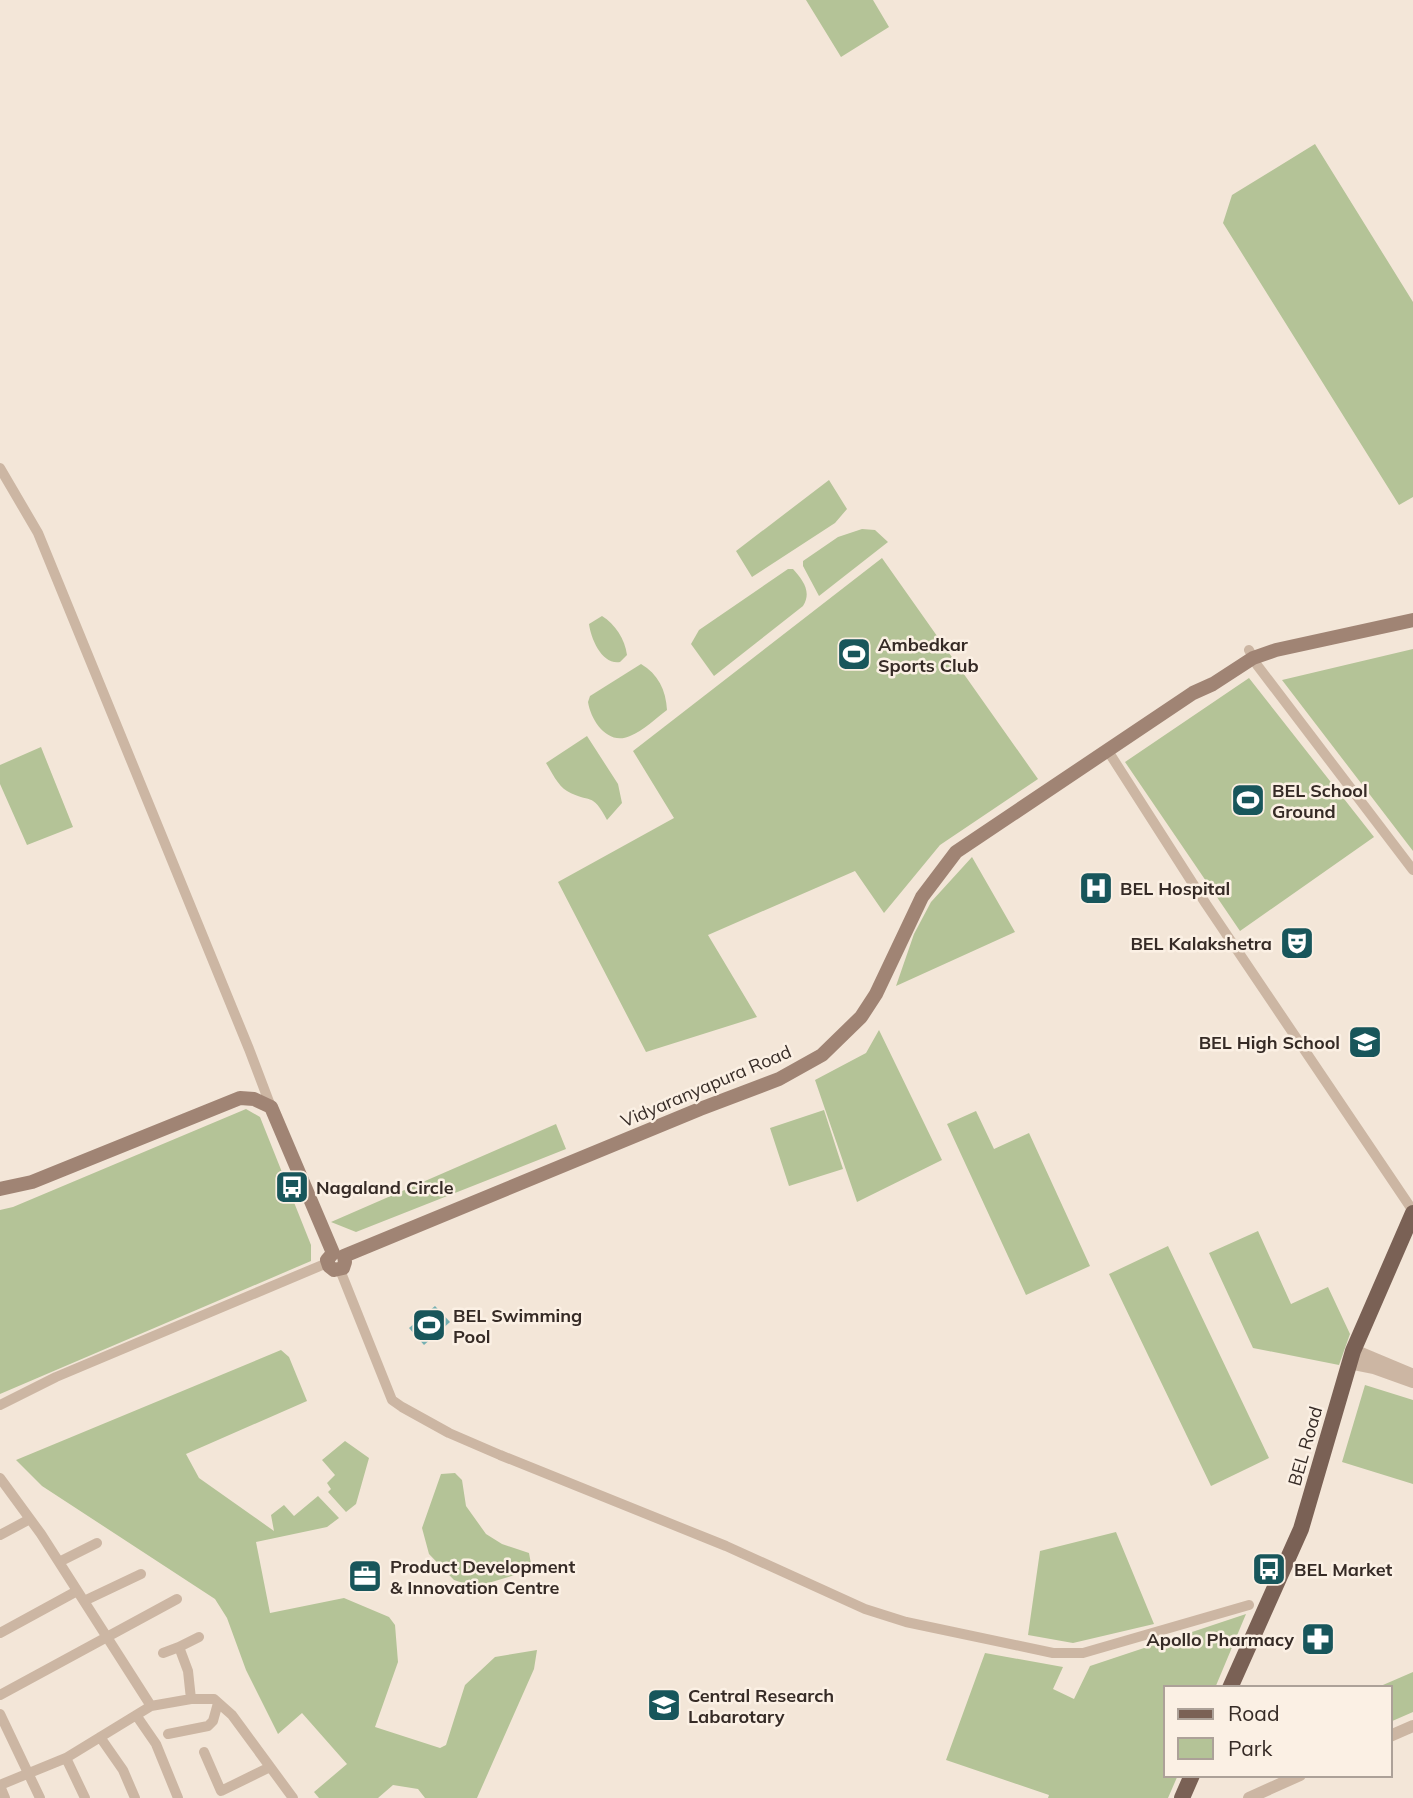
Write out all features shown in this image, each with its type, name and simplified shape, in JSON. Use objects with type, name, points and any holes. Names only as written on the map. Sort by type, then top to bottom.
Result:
[{"type":"main road","name":"Vidyaranyapura Road","points":[[336,1261],[700,1109],[779,1079],[822,1055],[861,1017],[876,993],[922,897],[956,852],[1193,693],[1208,678],[1270,642],[1413,612]]},
{"type":"main road","name":"Vidyaranyapura Road","points":[[1251,654],[1413,620]]},
{"type":"main road","points":[[0,1189],[32,1182],[240,1098],[254,1099],[271,1107],[336,1261]]},
{"type":"main road","name":"BEL Road","points":[[1231,1686],[1301,1528],[1352,1357],[1413,1212]]},
{"type":"main road","points":[[1182,1798],[1191,1777]]},
{"type":"street","points":[[0,468],[38,533],[271,1107]]},
{"type":"street","points":[[1251,654],[1413,870]]},
{"type":"street","points":[[1108,751],[1206,904],[1413,1212]]},
{"type":"street","points":[[0,1405],[56,1377],[336,1261],[393,1400],[402,1407],[479,1446],[726,1546],[873,1612],[918,1625],[1067,1654],[1096,1651],[1249,1605]]},
{"type":"street","points":[[1352,1357],[1413,1375]]},
{"type":"street","points":[[1352,1357],[1413,1382]]},
{"type":"street","points":[[0,1478],[59,1562],[151,1706]]},
{"type":"street","points":[[0,1500],[11,1494]]},
{"type":"street","points":[[0,1535],[30,1519]]},
{"type":"street","points":[[59,1562],[97,1543]]},
{"type":"street","points":[[84,1601],[141,1574]]},
{"type":"street","points":[[0,1633],[77,1591]]},
{"type":"street","points":[[0,1695],[177,1599]]},
{"type":"street","points":[[163,1653],[199,1637]]},
{"type":"street","points":[[179,1647],[188,1671],[191,1699]]},
{"type":"street","points":[[5,1798],[0,1785],[66,1758],[151,1706],[191,1699],[214,1699],[232,1715],[293,1798]]},
{"type":"street","points":[[168,1734],[208,1726],[213,1721],[218,1703]]},
{"type":"street","points":[[0,1714],[40,1798]]},
{"type":"street","points":[[136,1715],[156,1744],[178,1798]]},
{"type":"street","points":[[1392,1735],[1413,1726]]},
{"type":"street","points":[[100,1737],[124,1770],[135,1798]]},
{"type":"street","points":[[204,1752],[221,1791],[270,1767]]},
{"type":"street","points":[[66,1758],[85,1798]]},
{"type":"street","points":[[1249,1798],[1296,1777]]},
{"type":"green space","points":[[806,0],[873,0],[889,27],[841,57]]},
{"type":"green space","points":[[1315,144],[1413,302],[1413,497],[1399,505],[1223,223],[1232,195]]},
{"type":"green space","points":[[829,480],[847,509],[835,523],[752,577],[736,551]]},
{"type":"green space","points":[[862,529],[875,530],[888,542],[819,596],[803,561],[838,537]]},
{"type":"green space","name":"Ambedkar Sports Club","points":[[882,558],[1038,779],[940,845],[884,913],[855,871],[708,935],[757,1017],[646,1052],[558,882],[674,818],[633,751]]},
{"type":"green space","points":[[788,569],[793,569],[805,586],[807,596],[803,606],[714,676],[691,644],[699,630]]},
{"type":"green space","points":[[602,616],[615,628],[624,643],[627,655],[620,662],[614,662],[603,655],[592,637],[589,624]]},
{"type":"green space","points":[[1413,649],[1413,851],[1282,680]]},
{"type":"green space","points":[[641,664],[660,683],[667,710],[635,734],[615,738],[597,724],[588,702],[590,696]]},
{"type":"green space","name":"BEL School Ground","points":[[1249,678],[1374,837],[1240,931],[1125,762]]},
{"type":"green space","points":[[587,736],[618,784],[622,803],[607,820],[594,802],[564,789],[546,763]]},
{"type":"green space","points":[[41,747],[73,827],[27,845],[0,784],[0,765]]},
{"type":"green space","points":[[972,857],[1015,932],[896,986],[914,934],[931,902]]},
{"type":"green space","points":[[879,1030],[942,1160],[857,1202],[815,1080],[866,1053]]},
{"type":"green space","points":[[246,1109],[260,1117],[311,1245],[311,1261],[0,1394],[0,1210],[13,1207]]},
{"type":"green space","points":[[824,1110],[843,1169],[789,1186],[770,1128]]},
{"type":"green space","points":[[976,1111],[994,1149],[1029,1133],[1090,1266],[1026,1295],[947,1124]]},
{"type":"green space","points":[[556,1124],[566,1149],[356,1232],[331,1222]]},
{"type":"green space","points":[[1258,1231],[1291,1304],[1328,1287],[1350,1334],[1339,1365],[1253,1348],[1209,1253]]},
{"type":"green space","points":[[1168,1246],[1269,1458],[1211,1486],[1109,1274]]},
{"type":"green space","points":[[281,1350],[289,1357],[307,1401],[186,1454],[199,1478],[274,1531],[271,1515],[284,1505],[294,1516],[318,1496],[339,1518],[327,1527],[256,1542],[270,1613],[344,1598],[389,1617],[395,1625],[398,1662],[375,1727],[440,1748],[446,1745],[465,1685],[495,1657],[537,1650],[534,1669],[477,1798],[425,1798],[418,1789],[393,1785],[378,1798],[319,1798],[314,1792],[347,1764],[302,1713],[278,1734],[246,1670],[227,1618],[215,1599],[42,1486],[16,1460]]},
{"type":"green space","points":[[1365,1385],[1413,1400],[1413,1484],[1342,1462]]},
{"type":"green space","points":[[345,1441],[369,1458],[356,1504],[346,1512],[328,1492],[331,1489],[327,1483],[335,1475],[322,1460]]},
{"type":"green space","points":[[455,1473],[462,1480],[466,1506],[486,1534],[502,1544],[529,1553],[531,1564],[525,1572],[475,1587],[454,1580],[429,1554],[422,1528],[441,1474]]},
{"type":"green space","points":[[1116,1532],[1154,1624],[1073,1643],[1028,1635],[1040,1551]]},
{"type":"green space","points":[[1246,1614],[1216,1686],[1164,1686],[1164,1777],[1177,1777],[1168,1798],[1048,1798],[1049,1795],[946,1760],[985,1653],[1063,1667],[1053,1689],[1074,1699],[1090,1666]]},
{"type":"green space","points":[[1413,1672],[1413,1712],[1392,1721],[1392,1686],[1381,1686]]},
{"type":"water","name":"BEL Swimming Pool","points":[[435,1306],[450,1322],[424,1345],[409,1328]]},
{"type":"place","name":"Ambedkar Sports Club","points":[[854,654]]},
{"type":"place","name":"BEL School Ground","points":[[1248,800]]},
{"type":"place","name":"BEL Hospital","points":[[1096,888]]},
{"type":"place","name":"BEL Kalakshetra","points":[[1297,943]]},
{"type":"place","name":"BEL High School","points":[[1365,1042]]},
{"type":"place","name":"Nagaland Circle","points":[[292,1187]]},
{"type":"place","name":"BEL Swimming Pool","points":[[429,1325]]},
{"type":"place","name":"BEL Market","points":[[1269,1569]]},
{"type":"place","name":"Product Development & Innovation Centre","points":[[365,1576]]},
{"type":"place","name":"Apollo Pharmacy","points":[[1318,1639]]},
{"type":"place","name":"Central Research Labarotary","points":[[664,1705]]}]
